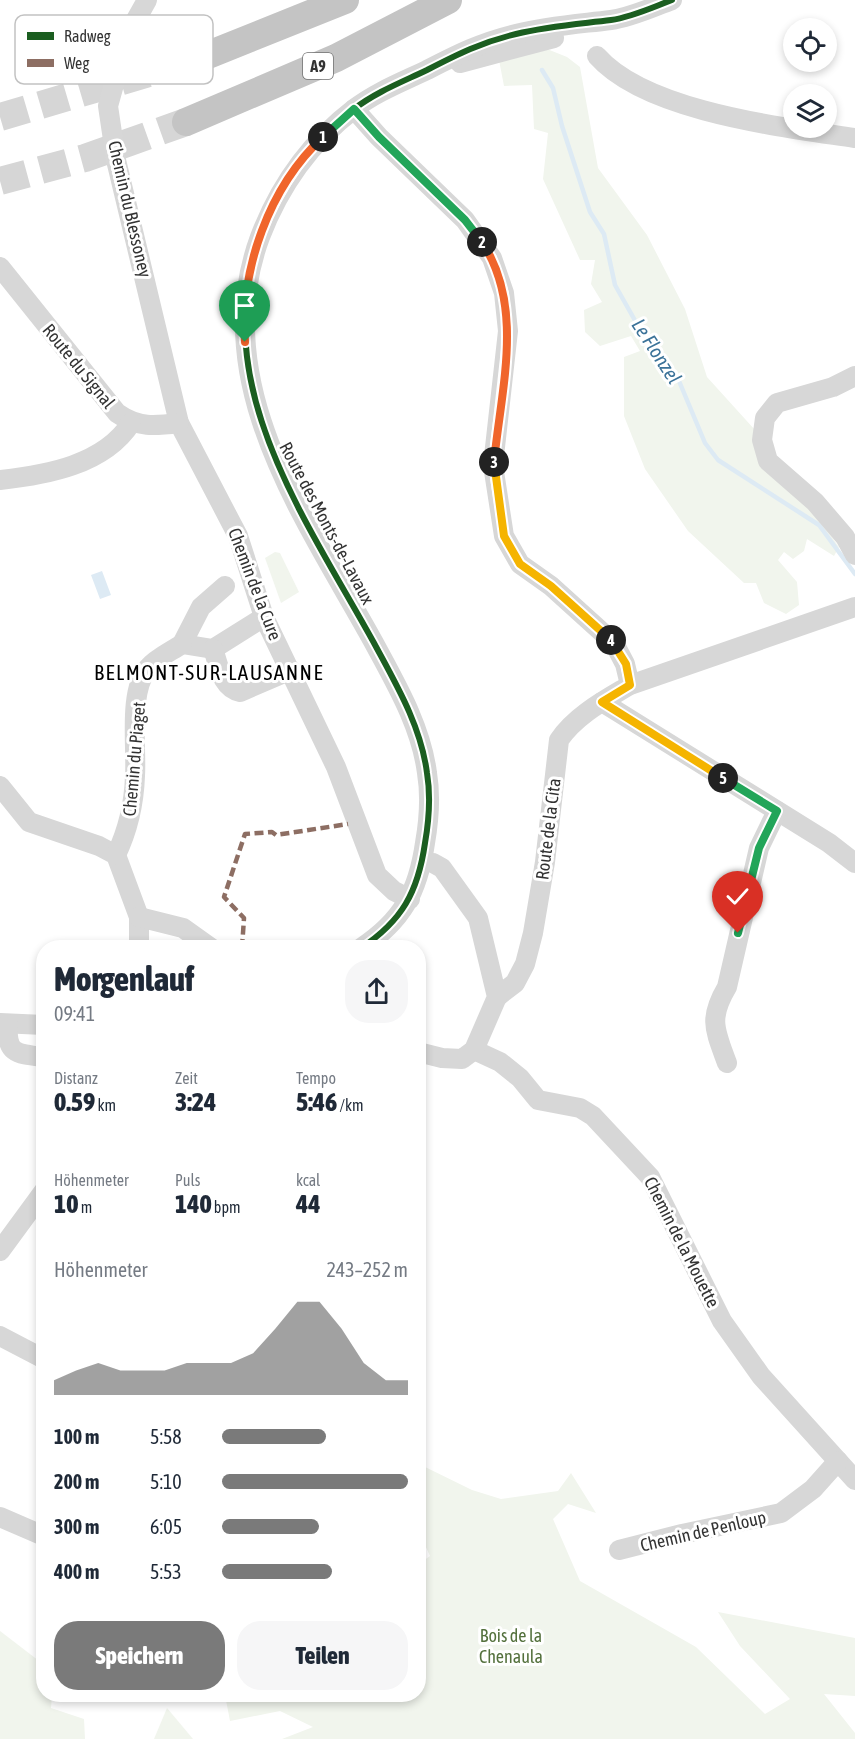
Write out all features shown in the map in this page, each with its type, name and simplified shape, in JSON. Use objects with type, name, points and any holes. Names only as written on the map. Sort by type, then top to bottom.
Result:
[{"type":"highway","points":[[213,53],[345,0]]},
{"type":"highway","name":"A9","points":[[186,122],[315,68],[448,0]]},
{"type":"street","name":"Chemin du Blessoney","points":[[139,15],[147,0]]},
{"type":"street","name":"Route des Monts-de-Lavaux","points":[[422,72],[592,28],[672,0]]},
{"type":"street","name":"Route des Monts-de-Lavaux","points":[[372,940],[390,926],[410,900],[423,859],[430,811],[428,773],[421,745],[403,697],[302,514],[263,429],[246,362],[244,326],[254,254],[268,216],[299,164],[319,140],[354,109],[466,49],[493,39],[580,22],[613,20]]},
{"type":"street","points":[[597,56],[606,66],[631,83],[671,100],[774,125],[855,138]]},
{"type":"street","name":"Chemin du Blessoney","points":[[114,84],[108,106],[116,160],[179,423]]},
{"type":"street","points":[[354,109],[379,137],[465,220],[492,258],[504,293],[508,331],[493,465],[504,536],[520,564],[551,586],[615,642],[626,664],[630,685]]},
{"type":"street","name":"Route du Signal","points":[[0,267],[117,414],[131,423],[147,426],[179,423]]},
{"type":"street","points":[[855,376],[833,387],[777,403],[765,418],[762,440],[768,460],[815,502],[845,537],[855,555]]},
{"type":"street","points":[[0,480],[78,464],[116,444],[131,423]]},
{"type":"street","name":"Chemin de la Cure","points":[[179,423],[245,552],[264,616],[336,767],[376,874],[394,891],[410,900]]},
{"type":"street","points":[[225,586],[201,607],[182,644],[213,649],[264,616]]},
{"type":"street","name":"Route de la Cita","points":[[497,997],[514,983],[525,964],[533,933],[545,862],[559,740],[566,729],[602,702],[630,685],[855,607]]},
{"type":"street","name":"Chemin du Piaget","points":[[116,855],[128,830],[135,776],[134,733],[140,687],[148,668],[182,644]]},
{"type":"street","points":[[213,649],[226,686],[232,690],[240,692],[291,670]]},
{"type":"street","points":[[602,702],[829,843],[855,863]]},
{"type":"street","points":[[0,786],[28,822],[99,846],[116,855],[139,917],[139,940]]},
{"type":"street","points":[[726,1063],[715,1028],[715,1007],[727,987],[759,848],[777,811]]},
{"type":"street","points":[[426,1054],[442,1059],[462,1059],[474,1050],[497,997],[478,918],[442,868],[433,863]]},
{"type":"street","points":[[139,917],[183,928],[200,940]]},
{"type":"street","points":[[36,1025],[4,1023],[11,1049],[18,1053],[36,1056]]},
{"type":"street","name":"Chemin de la Mouette","points":[[474,1050],[500,1062],[520,1078],[538,1100],[580,1108],[593,1116],[634,1158],[650,1177],[722,1321],[761,1376],[855,1480]]},
{"type":"street","points":[[0,1251],[36,1202]]},
{"type":"street","points":[[0,1336],[36,1355]]},
{"type":"street","name":"Chemin de Penloup","points":[[619,1550],[781,1513],[813,1489],[838,1461]]},
{"type":"street","points":[[0,1517],[36,1533]]},
{"type":"green space","points":[[547,49],[567,57],[580,67],[598,168],[647,235],[685,309],[707,377],[755,430],[839,547],[834,556],[807,539],[804,551],[793,559],[784,552],[778,560],[797,582],[799,605],[786,614],[764,603],[756,583],[744,583],[688,531],[645,469],[624,416],[624,357],[640,351],[631,336],[600,346],[585,332],[584,310],[602,302],[591,284],[595,260],[580,260],[543,179],[548,133],[534,129],[532,85],[504,86],[499,60]]},
{"type":"green space","points":[[275,552],[280,553],[299,592],[281,603],[265,558]]},
{"type":"green space","name":"Bois de la Chenaula","points":[[426,1467],[472,1490],[501,1499],[558,1491],[571,1473],[596,1513],[568,1504],[553,1519],[580,1581],[696,1647],[765,1714],[790,1699],[740,1646],[718,1612],[855,1638],[855,1696],[824,1694],[855,1733],[855,1739],[282,1739],[313,1727],[280,1711],[230,1721],[226,1702],[426,1702],[426,1559],[430,1556],[426,1547]]},
{"type":"green space","points":[[0,1631],[36,1659],[36,1702],[51,1702],[51,1708],[84,1719],[85,1739],[0,1739]]},
{"type":"green space","points":[[167,1708],[193,1739],[154,1739]]},
{"type":"shaded area","points":[[102,571],[111,595],[100,599],[91,575]]},
{"type":"waterway","name":"Le Flonzel","points":[[542,70],[553,88],[562,126],[590,212],[604,234],[615,285],[637,324],[679,381],[705,443],[718,460],[819,525],[855,574]]},
{"type":"tunnel","points":[[0,117],[112,84]]},
{"type":"tunnel","points":[[0,181],[85,158],[186,122]]},
{"type":"marked path","points":[[243,940],[244,918],[224,897],[245,834],[272,832],[276,835],[348,824]]},
{"type":"cycle path","points":[[372,940],[387,927],[406,904],[418,876],[428,826],[427,773],[419,739],[406,706],[391,674],[294,499],[272,449],[255,397],[246,345],[247,291],[260,237],[287,183],[310,151],[338,122],[371,97],[492,41],[540,29],[619,19],[672,0]]},
{"type":"cycle path","points":[[354,109],[379,137],[465,220],[492,258],[504,293],[508,331],[493,465],[504,536],[520,564],[551,586],[614,643],[625,664],[630,685]]},
{"type":"district","name":"BELMONT-SUR-LAUSANNE","points":[[209,672]]},
{"type":"route","points":[[245,342],[247,295],[254,254],[268,216],[299,164],[319,140],[354,109],[379,137],[465,220],[480,238],[492,258],[504,293],[508,331],[493,465],[504,536],[520,564],[551,586],[615,642],[626,664],[630,685],[602,702],[777,811],[767,827],[759,848],[738,933]]}]
